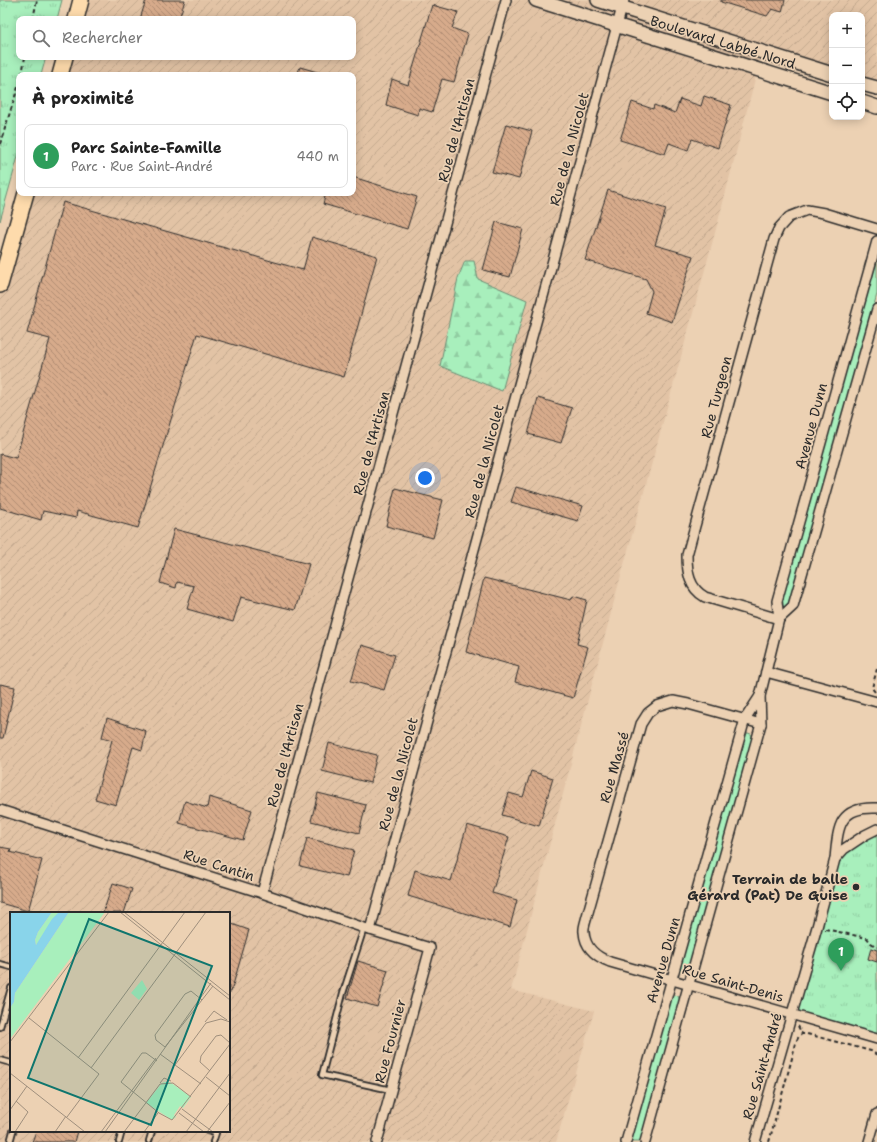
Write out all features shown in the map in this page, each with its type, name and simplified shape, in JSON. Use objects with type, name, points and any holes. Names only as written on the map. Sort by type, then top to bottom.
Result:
[{"type":"main road","points":[[77,16],[81,0]]},
{"type":"main road","name":"Boulevard Labbé Nord","points":[[536,0],[829,92]]},
{"type":"main road","name":"Boulevard Labbé Nord","points":[[598,0],[623,4],[829,73]]},
{"type":"main road","points":[[61,72],[64,60]]},
{"type":"main road","points":[[865,85],[877,88]]},
{"type":"main road","points":[[865,103],[877,107]]},
{"type":"main road","points":[[0,285],[25,196]]},
{"type":"street","name":"Rue de l'Artisan","points":[[262,893],[506,0]]},
{"type":"street","name":"Rue de la Nicolet","points":[[367,929],[623,4]]},
{"type":"street","name":"Rue Turgeon","points":[[779,619],[705,597],[700,594],[694,587],[687,571],[687,555],[774,239],[779,228],[789,218],[807,210],[824,213],[877,229]]},
{"type":"street","name":"Avenue Dunn","points":[[645,1142],[690,985],[761,724],[760,696],[779,619],[777,601],[877,241]]},
{"type":"street","points":[[779,619],[793,606],[877,309]]},
{"type":"street","points":[[766,672],[877,702]]},
{"type":"street","name":"Avenue Dunn","points":[[626,1142],[745,720],[760,696]]},
{"type":"street","name":"Rue Massé","points":[[587,945],[584,932],[587,916],[641,724],[648,713],[657,706],[673,701],[761,724]]},
{"type":"street","name":"Rue Saint-André","points":[[755,1142],[817,927],[835,859],[838,830],[847,814],[857,809],[866,807],[877,808]]},
{"type":"street","name":"Rue Cantin","points":[[0,810],[430,948]]},
{"type":"street","points":[[835,859],[844,849],[877,829]]},
{"type":"street","name":"Rue Saint-Denis","points":[[587,945],[597,957],[610,962],[877,1039]]},
{"type":"street","name":"Rue Fournier","points":[[377,1142],[430,948]]},
{"type":"street","points":[[869,1142],[877,1114]]},
{"type":"lane","points":[[367,929],[343,993],[322,1076],[391,1090]]},
{"type":"lane","points":[[0,964],[10,967]]},
{"type":"lane","points":[[0,1027],[10,992]]},
{"type":"lane","points":[[0,1060],[10,1063]]},
{"type":"lane","points":[[10,1142],[13,1132]]},
{"type":"lane","points":[[119,1142],[122,1132]]},
{"type":"lane","points":[[212,1132],[216,1133],[213,1142]]},
{"type":"path","points":[[34,16],[37,0]]},
{"type":"path","points":[[22,72],[24,60]]},
{"type":"path","points":[[0,144],[16,93]]},
{"type":"path","points":[[877,668],[872,688],[877,695]]},
{"type":"path","points":[[817,927],[867,938],[877,947]]},
{"type":"path","points":[[791,1015],[802,1034]]},
{"type":"path","points":[[769,1142],[799,1036],[802,1034],[807,1034],[871,1051],[877,1055]]},
{"type":"shaded area","points":[[81,0],[877,0],[877,83],[865,79],[865,12],[829,12],[829,68],[763,48],[719,218],[617,590],[511,990],[594,1011],[556,1142],[0,1142],[0,285],[25,196],[356,196],[356,72],[61,72],[64,60],[356,60],[356,16],[77,16]]},
{"type":"green space","points":[[0,0],[62,0],[58,16],[16,16],[16,60],[45,60],[42,72],[16,72],[16,164],[0,221]]},
{"type":"green space","points":[[877,260],[877,294],[791,606],[784,607],[781,603]]},
{"type":"green space","points":[[465,261],[474,261],[478,279],[527,300],[502,391],[440,366],[458,278]]},
{"type":"green space","points":[[745,734],[751,734],[753,738],[689,971],[682,972],[679,968]]},
{"type":"green space","points":[[877,829],[877,1039],[791,1015],[835,859]]},
{"type":"green space","points":[[675,995],[678,996],[680,1000],[640,1142],[630,1142],[671,997]]},
{"type":"building","points":[[146,0],[185,0],[180,16],[141,16]]},
{"type":"building","points":[[721,0],[785,0],[782,12],[772,9],[767,16],[721,2]]},
{"type":"building","points":[[432,5],[458,12],[452,28],[468,34],[454,82],[442,79],[432,112],[419,108],[418,115],[386,105],[392,79],[408,85]]},
{"type":"building","points":[[300,67],[318,72],[298,72]]},
{"type":"building","points":[[704,96],[731,105],[718,148],[692,139],[688,150],[669,143],[665,154],[620,140],[632,102],[653,109],[654,105],[675,113],[680,99],[701,106]]},
{"type":"building","points":[[506,124],[532,131],[519,179],[492,172]]},
{"type":"building","points":[[356,178],[417,197],[407,229],[323,204],[325,196],[356,196]]},
{"type":"building","points":[[608,190],[666,209],[655,245],[693,256],[672,322],[646,313],[652,291],[646,279],[585,260]]},
{"type":"building","points":[[63,202],[303,270],[312,237],[377,256],[344,377],[197,334],[138,528],[77,511],[76,518],[43,511],[41,520],[0,508],[0,454],[16,458],[50,339],[27,333]]},
{"type":"building","points":[[496,222],[523,229],[510,277],[483,270]]},
{"type":"building","points":[[538,398],[572,408],[561,443],[528,434]]},
{"type":"building","points":[[516,487],[583,506],[578,521],[511,502]]},
{"type":"building","points":[[395,488],[443,500],[433,538],[386,526]]},
{"type":"building","points":[[174,529],[309,564],[295,610],[241,597],[233,622],[187,609],[194,586],[177,582],[176,588],[160,583]]},
{"type":"building","points":[[484,578],[571,600],[573,596],[587,600],[577,644],[588,647],[573,698],[515,682],[519,667],[466,652]]},
{"type":"building","points":[[362,645],[395,655],[384,690],[351,681]]},
{"type":"building","points":[[0,684],[15,687],[3,738],[0,738]]},
{"type":"building","points":[[107,718],[146,731],[142,750],[133,747],[116,805],[95,799],[112,740],[102,737]]},
{"type":"building","points":[[329,743],[377,755],[370,783],[322,771]]},
{"type":"building","points":[[531,771],[553,778],[539,826],[502,815],[509,793],[523,797]]},
{"type":"building","points":[[318,793],[366,805],[359,833],[311,821]]},
{"type":"building","points":[[209,797],[252,810],[243,840],[179,823],[185,801],[207,808]]},
{"type":"building","points":[[467,825],[509,837],[492,893],[517,900],[510,927],[408,896],[415,870],[451,881]]},
{"type":"building","points":[[307,838],[354,850],[347,877],[300,866]]},
{"type":"building","points":[[0,847],[11,849],[10,852],[42,860],[28,911],[0,903]]},
{"type":"building","points":[[113,883],[132,889],[124,912],[103,912]]},
{"type":"building","points":[[230,923],[249,930],[230,992]]},
{"type":"building","points":[[871,948],[877,950],[877,962],[868,959]]},
{"type":"building","points":[[358,961],[388,970],[377,1007],[347,998]]},
{"type":"building","points":[[36,1132],[77,1132],[74,1142],[32,1142]]},
{"type":"place","name":"Terrain de balle Gérard (Pat) De Guise","points":[[856,887]]},
{"type":"place","name":"Parc Sainte-Famille","points":[[841,971]]}]
